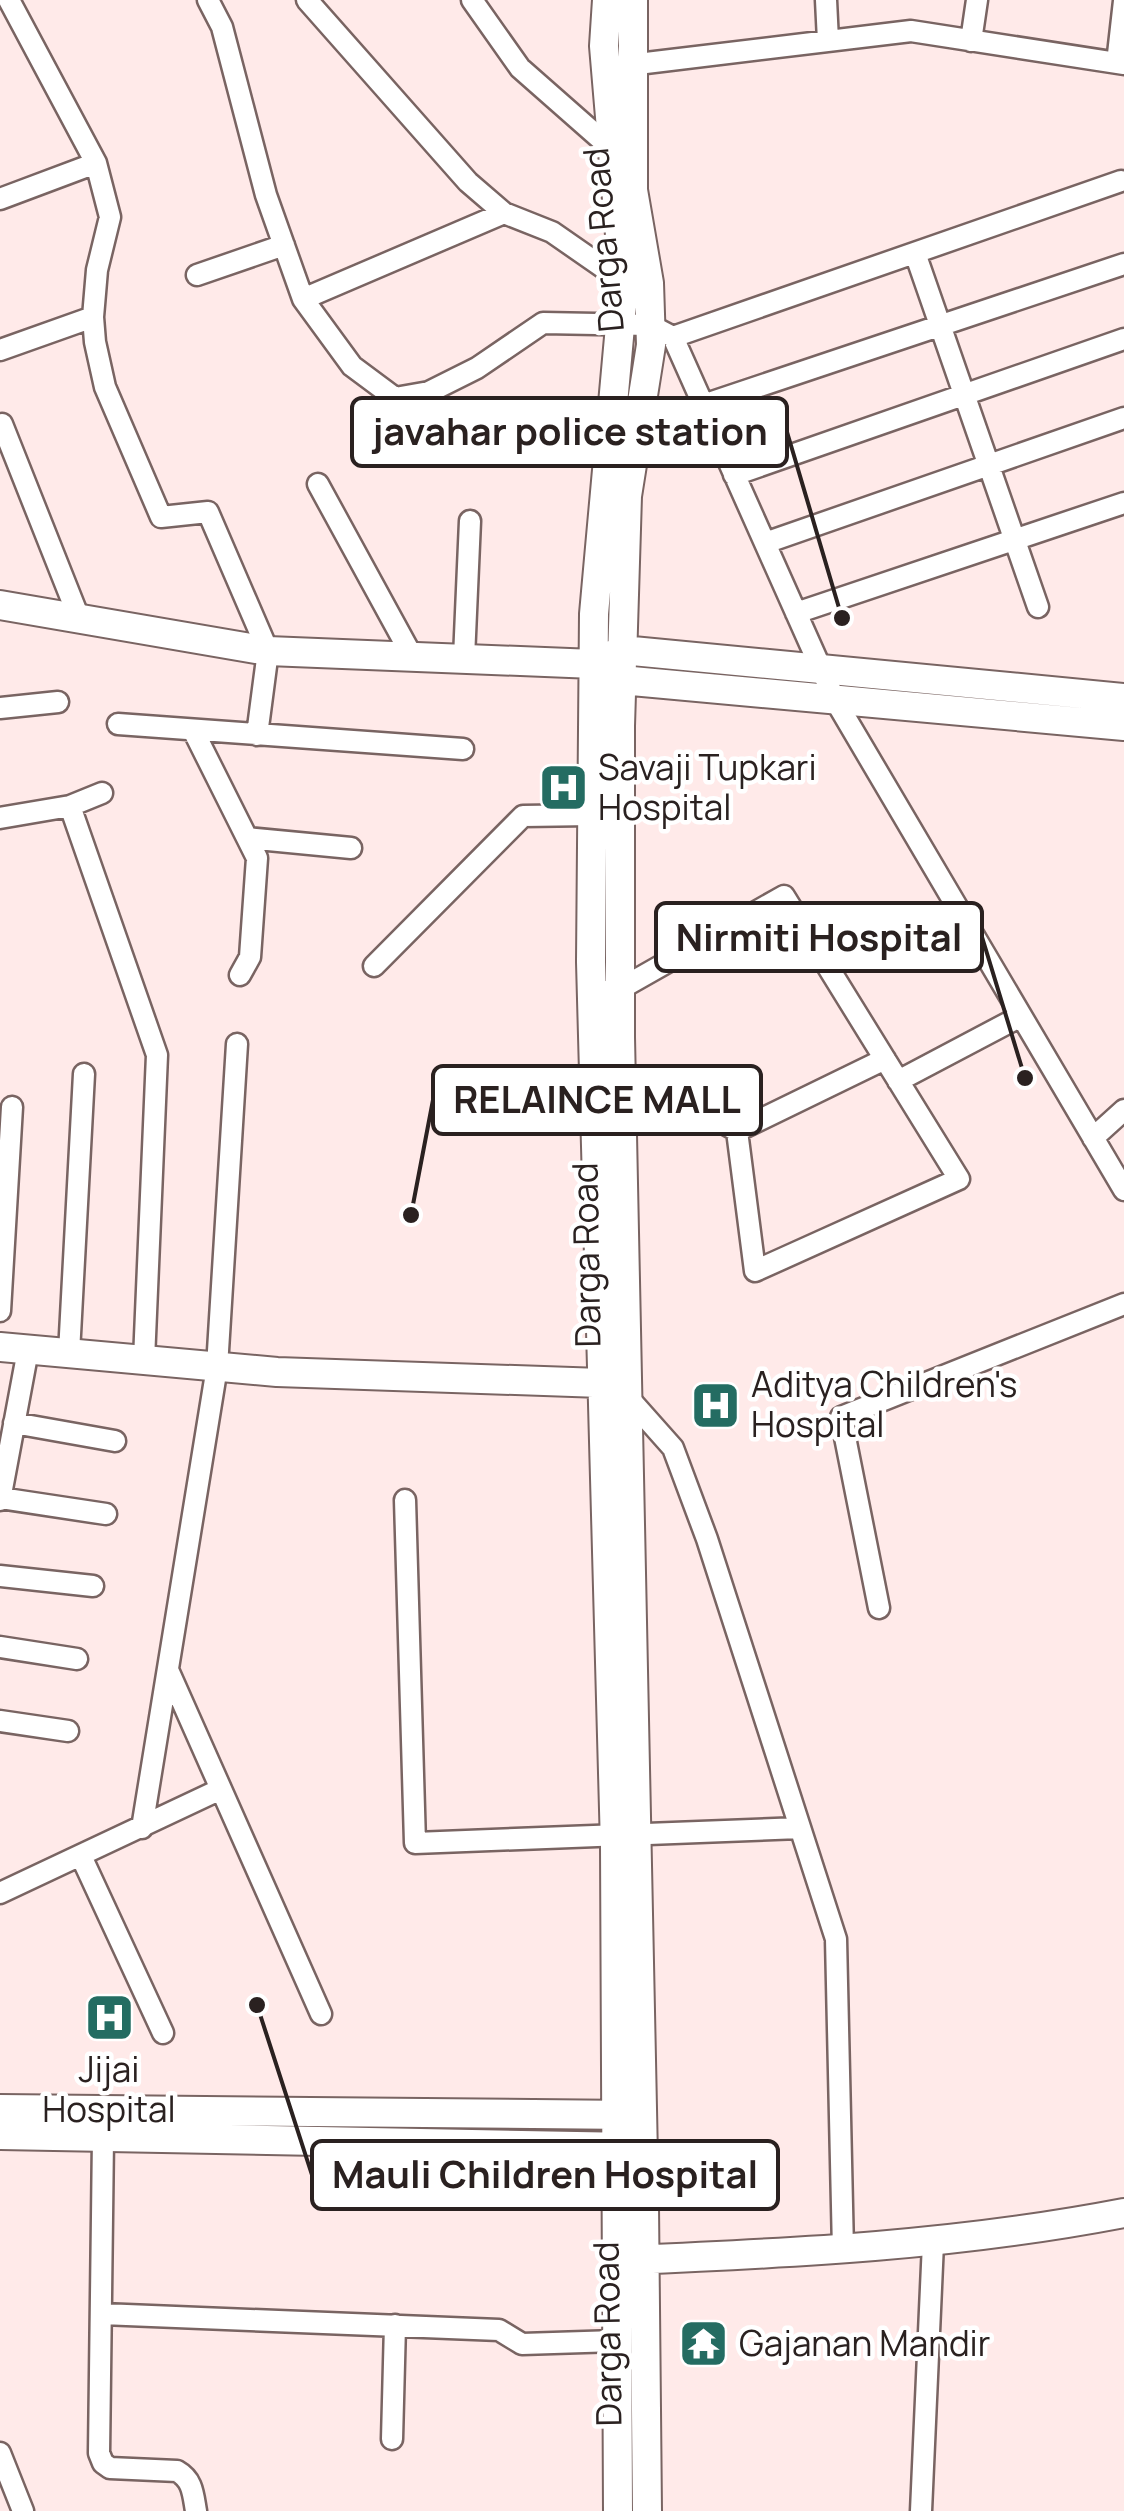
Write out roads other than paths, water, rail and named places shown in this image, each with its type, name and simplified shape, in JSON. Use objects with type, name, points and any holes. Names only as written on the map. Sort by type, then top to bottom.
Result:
[{"type":"main road","name":"Darga Road","points":[[607,0],[648,283],[662,331],[651,345],[627,496],[606,990],[601,1383],[625,1834]]},
{"type":"main road","name":"Darga Road","points":[[618,2511],[616,2261],[629,2147],[625,1834],[628,1395],[622,1119],[606,990],[592,815],[594,614],[624,282],[612,150],[618,66],[633,0]]},
{"type":"main road","points":[[0,604],[268,650],[594,664],[622,680],[1124,726]]},
{"type":"main road","points":[[594,664],[622,650],[1124,698]]},
{"type":"main road","points":[[14,1348],[277,1372],[601,1383]]},
{"type":"main road","points":[[320,2112],[320,2142]]},
{"type":"main road","points":[[2,2116],[320,2112],[629,2115]]},
{"type":"main road","points":[[2,2116],[104,2138],[629,2147]]},
{"type":"main road","name":"Darga Road","points":[[629,2147],[645,2260],[647,2511]]},
{"type":"main road","points":[[616,2261],[933,2243],[1025,2232],[1124,2213]]},
{"type":"street","points":[[9,0],[96,163],[110,218],[97,270],[92,317],[105,387],[161,516],[208,512],[268,650],[257,736]]},
{"type":"street","points":[[208,0],[222,27],[266,195],[303,299],[352,366],[395,398],[429,392],[477,368],[543,322],[620,322],[662,331],[915,253],[1121,181]]},
{"type":"street","points":[[307,0],[468,182],[504,213],[552,232],[624,282]]},
{"type":"street","points":[[472,0],[520,68],[612,150]]},
{"type":"street","points":[[826,0],[828,41]]},
{"type":"street","points":[[971,41],[977,0]]},
{"type":"street","points":[[618,66],[911,31],[1121,64],[1124,1]]},
{"type":"street","points":[[0,198],[96,163]]},
{"type":"street","points":[[303,299],[504,213]]},
{"type":"street","points":[[198,275],[284,245]]},
{"type":"street","points":[[915,253],[1038,608]]},
{"type":"street","points":[[703,405],[1124,264]]},
{"type":"street","points":[[0,350],[92,317]]},
{"type":"street","points":[[662,331],[703,405],[835,700],[1124,1190]]},
{"type":"street","points":[[734,474],[1124,339]]},
{"type":"street","points":[[765,542],[1124,418]]},
{"type":"street","points":[[2,424],[78,618]]},
{"type":"street","points":[[318,484],[412,656]]},
{"type":"street","points":[[796,613],[1124,502]]},
{"type":"street","points":[[464,658],[470,521]]},
{"type":"street","points":[[0,708],[58,702]]},
{"type":"street","points":[[118,724],[464,749]]},
{"type":"street","points":[[194,732],[257,858],[250,956],[240,975]]},
{"type":"street","points":[[0,818],[70,806],[102,793]]},
{"type":"street","points":[[70,806],[157,1055],[144,1360]]},
{"type":"street","points":[[374,966],[523,816],[592,815]]},
{"type":"street","points":[[247,838],[351,848]]},
{"type":"street","points":[[606,990],[784,896],[958,1178],[755,1270],[738,1131]]},
{"type":"street","points":[[898,1081],[1021,1016]]},
{"type":"street","points":[[142,1828],[217,1367],[236,1044]]},
{"type":"street","points":[[738,1131],[885,1059]]},
{"type":"street","points":[[69,1354],[84,1074]]},
{"type":"street","points":[[0,1311],[12,1107]]},
{"type":"street","points":[[1094,1138],[1124,1110]]},
{"type":"street","points":[[622,1119],[716,1119],[738,1131]]},
{"type":"street","points":[[879,1608],[841,1418],[1124,1304]]},
{"type":"street","points":[[14,1348],[0,1498],[106,1514]]},
{"type":"street","points":[[601,1383],[628,1395],[673,1448],[707,1539],[836,1939],[842,2250]]},
{"type":"street","points":[[8,1435],[115,1441]]},
{"type":"street","points":[[405,1500],[415,1843],[800,1828]]},
{"type":"street","points":[[0,1576],[93,1586]]},
{"type":"street","points":[[0,1646],[77,1658]]},
{"type":"street","points":[[168,1670],[321,2014]]},
{"type":"street","points":[[0,1721],[68,1731]]},
{"type":"street","points":[[0,1893],[220,1789]]},
{"type":"street","points":[[81,1856],[163,2033]]},
{"type":"street","points":[[104,2138],[99,2453],[110,2468],[176,2471],[191,2484],[196,2511]]},
{"type":"street","points":[[920,2511],[933,2243]]},
{"type":"street","points":[[102,2314],[499,2330],[522,2344],[616,2341]]},
{"type":"street","points":[[392,2439],[395,2324]]},
{"type":"street","points":[[0,2454],[23,2511]]},
{"type":"place","name":"javahar police station","points":[[842,618]]},
{"type":"place","name":"Savaji Tupkari Hospital","points":[[563,788]]},
{"type":"place","name":"Nirmiti Hospital","points":[[1025,1078]]},
{"type":"place","name":"RELAINCE MALL","points":[[411,1215]]},
{"type":"place","name":"Aditya Children's Hospital","points":[[716,1405]]},
{"type":"place","name":"Mauli Children Hospital","points":[[257,2005]]},
{"type":"place","name":"Jijai Hospital","points":[[109,2018]]},
{"type":"place","name":"Gajanan Mandir","points":[[704,2344]]}]
